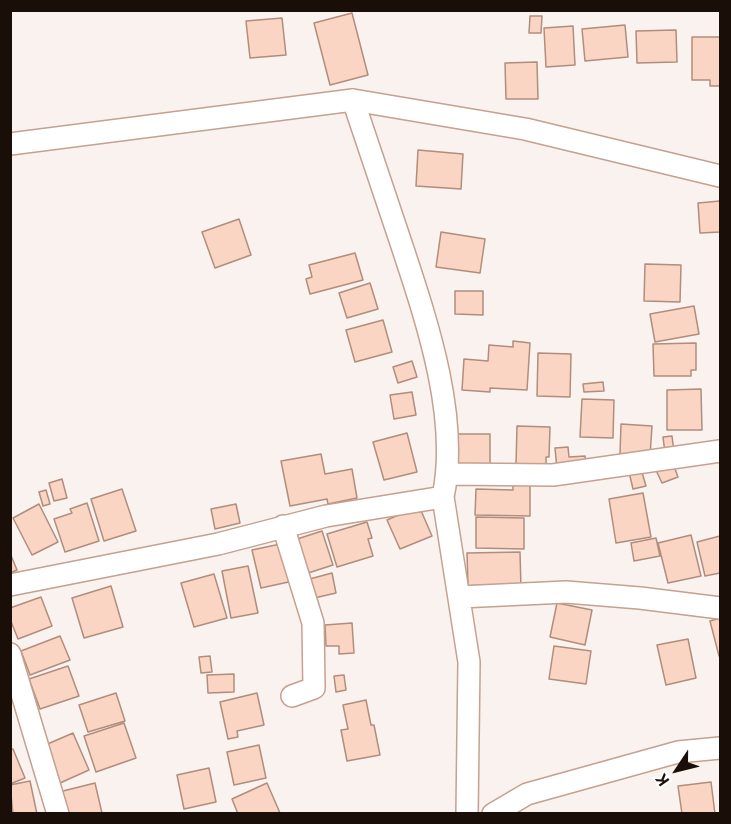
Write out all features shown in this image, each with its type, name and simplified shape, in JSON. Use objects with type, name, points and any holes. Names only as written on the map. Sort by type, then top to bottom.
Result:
[{"type":"street","points":[[353,100],[421,306],[443,391],[448,474],[443,497],[469,662],[467,813]]},
{"type":"street","points":[[10,144],[353,100],[525,129],[720,176]]},
{"type":"street","points":[[448,474],[553,475],[720,451]]},
{"type":"street","points":[[10,585],[218,544],[326,516],[443,497]]},
{"type":"street","points":[[283,526],[313,623],[314,688],[292,696]]},
{"type":"street","points":[[459,597],[566,592],[720,608]]},
{"type":"street","points":[[10,654],[58,813]]},
{"type":"street","points":[[493,813],[527,794],[678,752],[720,748]]},
{"type":"building","points":[[352,13],[368,75],[330,85],[314,23]]},
{"type":"building","points":[[530,16],[542,16],[541,33],[529,33]]},
{"type":"building","points":[[282,18],[286,55],[250,58],[246,21]]},
{"type":"building","points":[[625,25],[628,57],[585,61],[582,29]]},
{"type":"building","points":[[573,26],[575,65],[546,67],[544,28]]},
{"type":"building","points":[[676,30],[677,62],[637,63],[636,31]]},
{"type":"building","points":[[692,37],[720,37],[720,86],[710,86],[710,80],[692,80]]},
{"type":"building","points":[[537,62],[538,99],[506,99],[505,63]]},
{"type":"building","points":[[418,150],[463,154],[461,189],[416,186]]},
{"type":"building","points":[[720,201],[720,232],[700,233],[698,203]]},
{"type":"building","points":[[239,219],[251,255],[215,268],[202,232]]},
{"type":"building","points":[[441,232],[485,239],[480,273],[436,267]]},
{"type":"building","points":[[355,253],[363,280],[310,294],[306,279],[312,277],[309,265]]},
{"type":"building","points":[[645,264],[681,265],[680,302],[644,301]]},
{"type":"building","points":[[370,283],[378,309],[347,318],[339,293]]},
{"type":"building","points":[[455,291],[483,291],[483,315],[455,314]]},
{"type":"building","points":[[694,306],[699,334],[655,342],[650,314]]},
{"type":"building","points":[[383,320],[392,352],[355,362],[346,330]]},
{"type":"building","points":[[513,341],[530,343],[527,390],[490,388],[490,392],[462,390],[464,359],[488,361],[489,345],[513,347]]},
{"type":"building","points":[[696,343],[696,370],[691,370],[691,376],[654,376],[653,344]]},
{"type":"building","points":[[538,353],[571,354],[570,397],[537,396]]},
{"type":"building","points":[[412,361],[417,377],[398,383],[393,367]]},
{"type":"building","points":[[603,382],[604,391],[584,392],[583,384]]},
{"type":"building","points":[[701,389],[702,430],[667,430],[667,390]]},
{"type":"building","points":[[412,392],[416,415],[394,419],[390,395]]},
{"type":"building","points":[[582,399],[614,400],[613,438],[580,437]]},
{"type":"building","points":[[621,424],[652,426],[650,456],[620,454]]},
{"type":"building","points":[[517,426],[550,427],[549,457],[546,457],[546,465],[516,464]]},
{"type":"building","points":[[407,433],[417,472],[384,480],[373,442]]},
{"type":"building","points":[[455,434],[490,434],[490,466],[455,466]]},
{"type":"building","points":[[672,436],[674,452],[665,453],[663,437]]},
{"type":"building","points":[[568,447],[569,457],[585,456],[586,466],[557,469],[555,448]]},
{"type":"building","points":[[321,454],[325,474],[352,469],[357,498],[328,504],[327,499],[290,506],[281,461]]},
{"type":"building","points":[[672,461],[678,477],[662,483],[655,468]]},
{"type":"building","points":[[641,469],[646,486],[633,489],[629,472]]},
{"type":"building","points":[[62,479],[67,498],[54,501],[49,483]]},
{"type":"building","points":[[513,483],[530,483],[530,516],[475,515],[476,489],[513,490]]},
{"type":"building","points":[[122,489],[136,531],[104,541],[91,499]]},
{"type":"building","points":[[46,490],[50,504],[43,506],[39,492]]},
{"type":"building","points":[[643,493],[651,537],[616,543],[609,499]]},
{"type":"building","points":[[87,503],[99,541],[65,552],[54,519],[72,513],[70,509]]},
{"type":"building","points":[[39,504],[58,542],[32,555],[13,518]]},
{"type":"building","points":[[236,504],[240,523],[215,529],[211,509]]},
{"type":"building","points":[[419,506],[432,536],[400,549],[387,520]]},
{"type":"building","points":[[476,517],[524,518],[524,549],[476,548]]},
{"type":"building","points":[[367,522],[372,538],[368,539],[373,556],[337,567],[327,534]]},
{"type":"building","points":[[322,531],[333,565],[302,575],[291,541]]},
{"type":"building","points":[[691,535],[701,576],[668,583],[658,543]]},
{"type":"building","points":[[720,536],[720,573],[705,576],[697,542]]},
{"type":"building","points":[[656,538],[660,556],[634,561],[631,543]]},
{"type":"building","points":[[285,543],[293,581],[261,588],[252,550]]},
{"type":"building","points":[[520,552],[521,589],[479,590],[479,585],[468,586],[467,553]]},
{"type":"building","points":[[10,553],[17,570],[10,573]]},
{"type":"building","points":[[248,566],[258,613],[231,618],[222,571]]},
{"type":"building","points":[[332,573],[336,593],[310,599],[306,580]]},
{"type":"building","points":[[214,574],[227,618],[194,627],[181,583]]},
{"type":"building","points":[[111,586],[123,627],[84,638],[72,598]]},
{"type":"building","points":[[41,597],[52,626],[18,639],[10,619],[10,608]]},
{"type":"building","points":[[557,603],[592,610],[585,645],[550,637]]},
{"type":"building","points":[[720,618],[720,655],[719,656],[710,621]]},
{"type":"building","points":[[352,623],[354,653],[339,654],[339,646],[326,646],[325,625]]},
{"type":"building","points":[[60,636],[70,660],[30,675],[21,651]]},
{"type":"building","points":[[688,639],[696,678],[666,685],[657,645]]},
{"type":"building","points":[[554,646],[591,651],[586,684],[549,679]]},
{"type":"building","points":[[210,656],[212,672],[201,673],[199,657]]},
{"type":"building","points":[[68,666],[79,696],[40,709],[29,679]]},
{"type":"building","points":[[234,674],[234,692],[208,693],[207,675]]},
{"type":"building","points":[[344,675],[346,690],[336,692],[334,676]]},
{"type":"building","points":[[116,693],[125,721],[88,732],[79,705]]},
{"type":"building","points":[[257,693],[264,725],[237,731],[238,737],[228,739],[220,702]]},
{"type":"building","points":[[366,700],[380,755],[347,761],[341,730],[348,729],[343,705]]},
{"type":"building","points":[[124,723],[136,758],[96,772],[84,736]]},
{"type":"building","points":[[73,733],[89,770],[60,783],[43,746]]},
{"type":"building","points":[[259,745],[266,778],[234,785],[227,752]]},
{"type":"building","points":[[13,749],[25,778],[10,784],[10,750]]},
{"type":"building","points":[[209,768],[216,802],[184,809],[177,775]]},
{"type":"building","points":[[30,781],[37,814],[13,814],[10,785]]},
{"type":"building","points":[[711,782],[715,814],[682,814],[678,786]]},
{"type":"building","points":[[95,783],[102,813],[65,814],[59,792]]},
{"type":"building","points":[[267,783],[280,813],[238,814],[232,799]]}]
